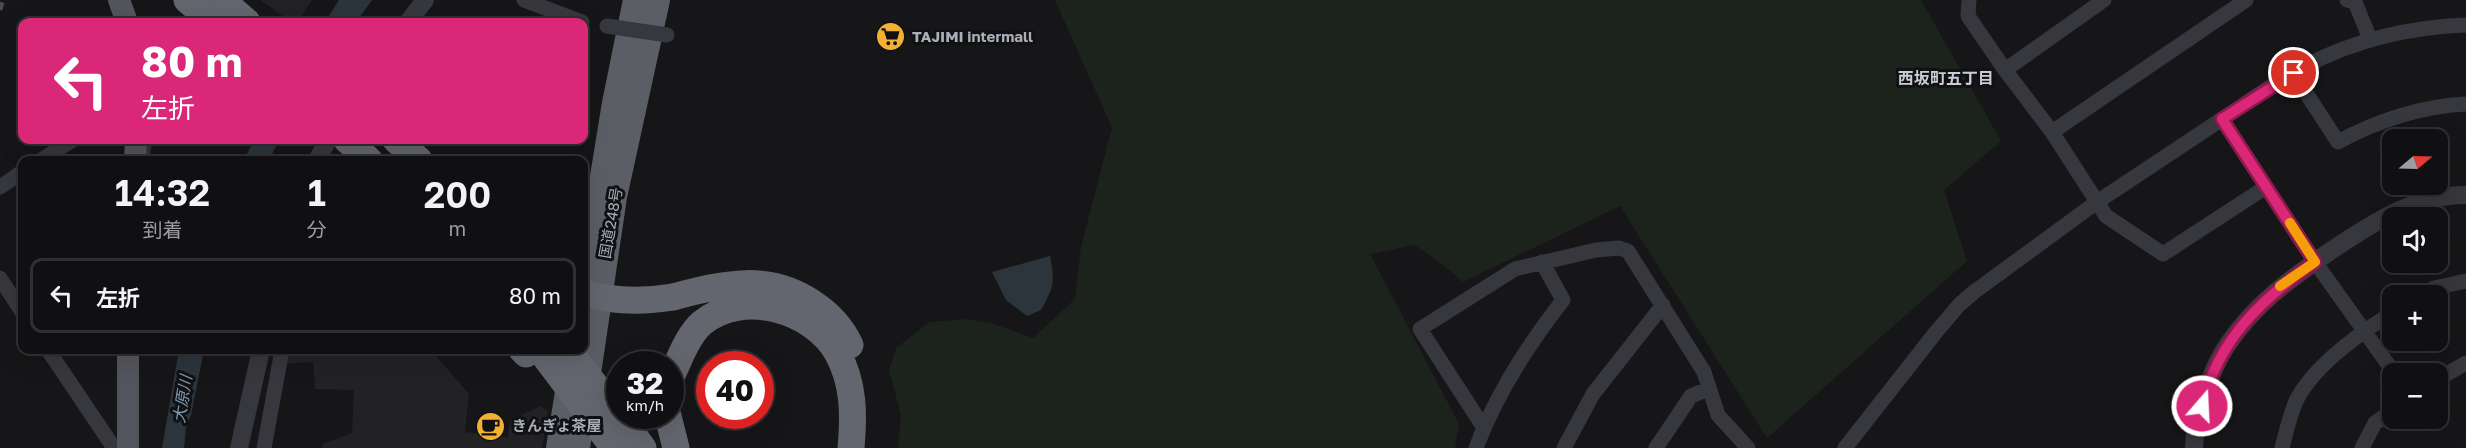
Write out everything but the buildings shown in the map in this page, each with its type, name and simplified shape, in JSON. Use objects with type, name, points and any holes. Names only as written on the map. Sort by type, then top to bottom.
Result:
[{"type":"highway","points":[[187,0],[208,18]]},
{"type":"highway","points":[[222,0],[243,18]]},
{"type":"highway","name":"国道248号","points":[[588,262],[614,103],[635,0]]},
{"type":"highway","name":"国道248号","points":[[578,448],[615,197],[658,0]]},
{"type":"highway","points":[[364,144],[407,156]]},
{"type":"highway","points":[[588,294],[606,299],[643,302],[711,287],[737,284],[780,286],[800,294],[826,312],[845,335],[863,381],[866,407],[863,448]]},
{"type":"highway","points":[[684,352],[692,336],[702,324],[718,314],[747,306],[764,306],[798,317],[826,338],[837,353],[844,369],[854,410],[851,448]]},
{"type":"highway","points":[[531,354],[598,448]]},
{"type":"highway","points":[[532,354],[630,443]]},
{"type":"highway","points":[[571,354],[630,443]]},
{"type":"highway","points":[[558,448],[573,354]]},
{"type":"highway","points":[[671,429],[676,448]]},
{"type":"main road","points":[[119,0],[126,18]]},
{"type":"main road","points":[[128,354],[128,448]]},
{"type":"street","points":[[411,18],[425,0]]},
{"type":"street","points":[[524,0],[570,18]]},
{"type":"street","points":[[1969,0],[1968,16],[2052,132],[2106,216],[2163,254],[2266,187]]},
{"type":"street","points":[[2005,70],[2104,0]]},
{"type":"street","points":[[2052,132],[2246,0]]},
{"type":"street","points":[[2347,0],[2355,2],[2370,39]]},
{"type":"street","points":[[588,24],[667,35]]},
{"type":"street","points":[[1845,448],[1959,305],[1995,275],[2097,202],[2307,65],[2370,39],[2427,28],[2466,25]]},
{"type":"street","points":[[2294,73],[2338,142],[2360,130],[2395,117],[2466,104]]},
{"type":"street","points":[[2222,119],[2315,262],[2388,363]]},
{"type":"street","points":[[47,156],[67,144]]},
{"type":"street","points":[[0,187],[18,175]]},
{"type":"street","points":[[2194,448],[2206,390],[2227,345],[2253,312],[2279,286],[2381,218],[2425,200],[2466,195]]},
{"type":"street","points":[[1484,428],[1420,329],[1515,268],[1596,250],[1619,248],[1628,251],[1704,372],[1718,415],[1748,448]]},
{"type":"street","points":[[1476,448],[1484,428],[1529,345],[1563,300],[1542,262]]},
{"type":"street","points":[[0,278],[18,306]]},
{"type":"street","points":[[2448,285],[2466,281]]},
{"type":"street","points":[[1564,448],[1593,394],[1663,305]]},
{"type":"street","points":[[2282,448],[2297,399],[2310,381],[2365,330],[2382,319]]},
{"type":"street","points":[[51,354],[114,448]]},
{"type":"street","points":[[239,448],[260,354]]},
{"type":"street","points":[[264,448],[281,354]]},
{"type":"street","points":[[2448,373],[2466,363]]},
{"type":"street","points":[[1656,448],[1691,396],[1708,389]]},
{"type":"street","points":[[2362,448],[2375,423],[2382,418]]},
{"type":"shaded area","points":[[260,0],[312,0],[301,18],[285,18]]},
{"type":"shaded area","points":[[1055,0],[1921,0],[2001,141],[1944,190],[1967,261],[1767,438],[1620,206],[1463,282],[1415,245],[1370,254],[1459,424],[1455,448],[898,448],[901,415],[889,370],[896,348],[930,322],[967,319],[994,324],[1033,338],[1075,299],[1081,247],[1112,128]]},
{"type":"shaded area","points":[[290,354],[434,354],[469,394],[465,432],[508,437],[510,421],[540,406],[548,411],[542,448],[322,448],[322,444],[352,433],[354,390],[315,389],[313,362],[284,364]]},
{"type":"water","points":[[339,0],[372,0],[359,18],[328,18]]},
{"type":"water","points":[[252,144],[277,144],[271,156],[246,156]]},
{"type":"water","points":[[1050,256],[1053,272],[1051,289],[1041,310],[1027,316],[1006,300],[992,272]]},
{"type":"water","name":"大原川","points":[[178,354],[203,354],[191,415],[186,427],[184,448],[162,448]]},
{"type":"waterway","points":[[148,156],[149,144]]},
{"type":"railway","points":[[0,10],[3,0]]},
{"type":"slow traffic","points":[[2280,286],[2315,262],[2290,223]]},
{"type":"place","name":"TAJIMI intermall","points":[[891,37]]},
{"type":"place","name":"きんぎょ茶屋","points":[[491,426]]},
{"type":"district","name":"西坂町五丁目","points":[[1946,78]]},
{"type":"route","points":[[2202,406],[2206,390],[2227,345],[2253,312],[2279,286],[2315,262],[2222,119],[2294,73]]}]
